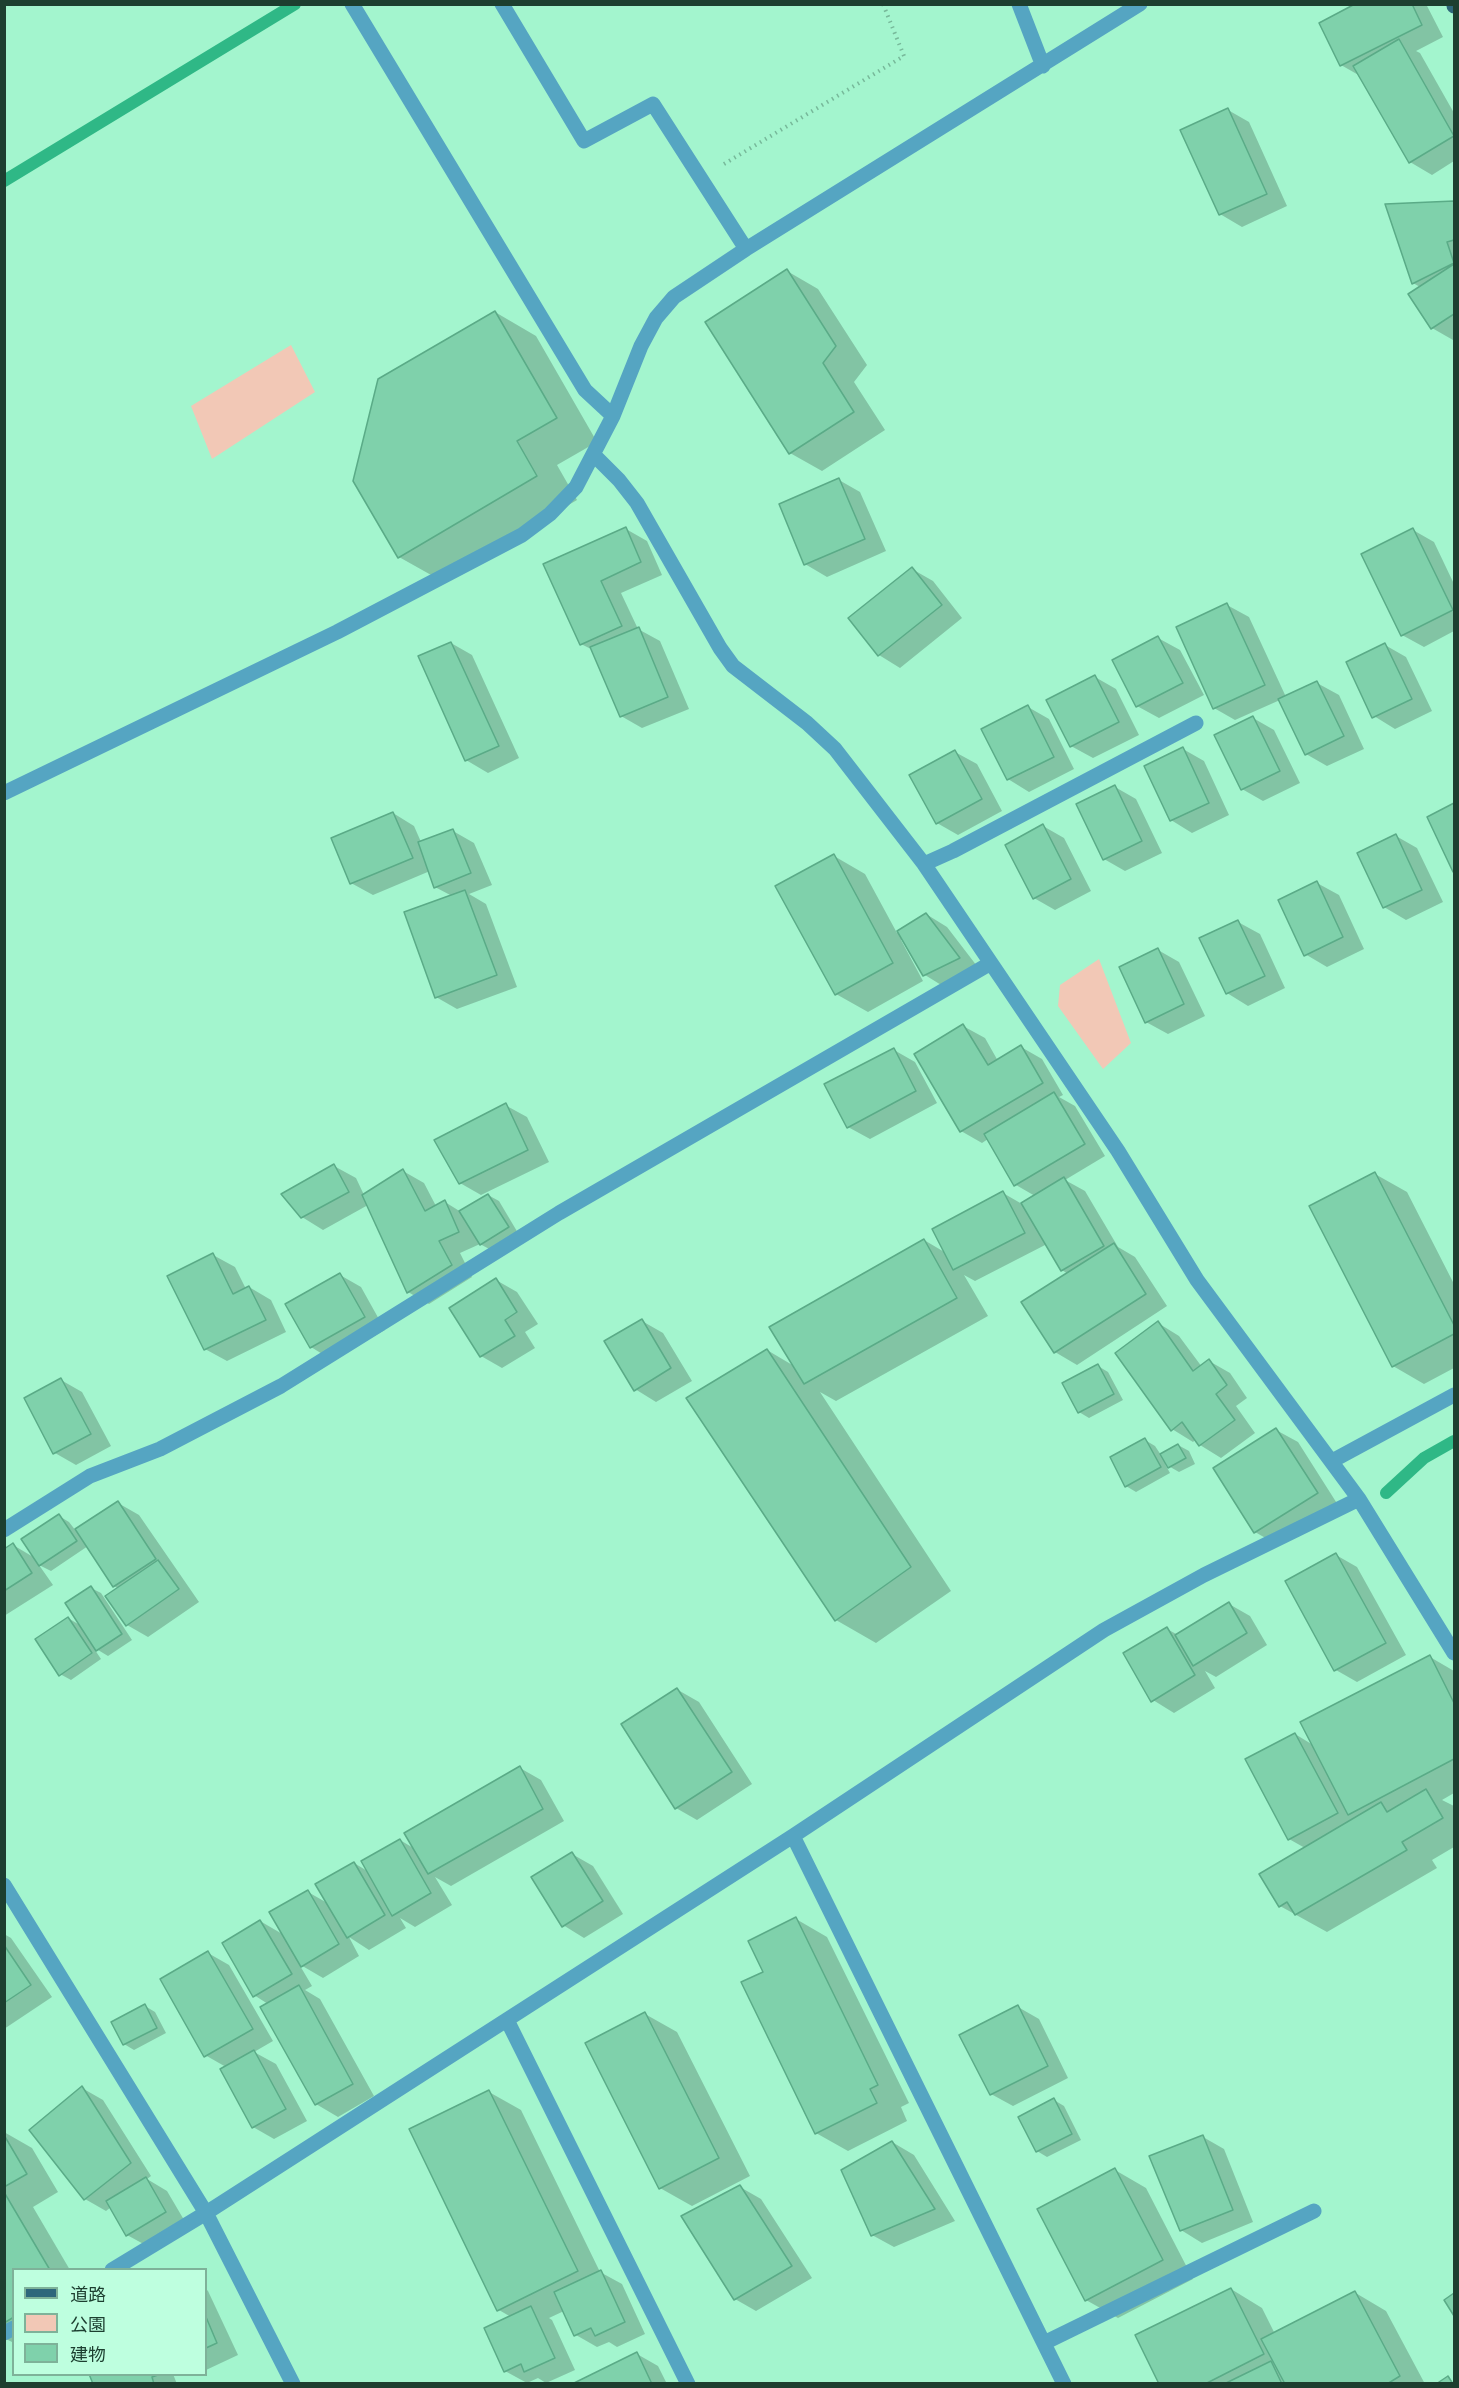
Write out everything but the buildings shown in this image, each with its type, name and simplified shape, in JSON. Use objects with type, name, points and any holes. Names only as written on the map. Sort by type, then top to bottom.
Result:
[{"type":"street","points":[[352,4],[585,390],[613,416]]},
{"type":"street","points":[[502,4],[584,141],[653,104],[746,249]]},
{"type":"street","points":[[1019,4],[1043,66]]},
{"type":"street","points":[[4,793],[337,632],[522,536],[550,514],[576,487],[613,416],[641,346],[656,318],[674,297],[746,249],[1140,4]]},
{"type":"street","points":[[594,455],[619,480],[637,503],[720,648],[733,666],[807,723],[835,748],[924,864],[1118,1151],[1197,1281],[1359,1499],[1455,1653]]},
{"type":"street","points":[[924,864],[953,851],[1196,723]]},
{"type":"street","points":[[4,1530],[90,1476],[160,1449],[281,1386],[559,1213],[991,963]]},
{"type":"street","points":[[1332,1461],[1455,1395]]},
{"type":"street","points":[[115,2268],[206,2213],[793,1836],[1104,1630],[1204,1575],[1359,1499]]},
{"type":"street","points":[[793,1836],[1064,2384]]},
{"type":"street","points":[[4,1885],[206,2213],[292,2384]]},
{"type":"street","points":[[507,2020],[688,2384]]},
{"type":"street","points":[[1044,2343],[1314,2211]]},
{"type":"path","points":[[723,164],[904,56],[883,4]]},
{"type":"green space","points":[[291,345],[315,392],[212,459],[191,406]]},
{"type":"green space","points":[[1099,959],[1131,1043],[1103,1069],[1058,1006],[1060,985]]},
{"type":"waterway","points":[[4,181],[295,4]]},
{"type":"waterway","points":[[1386,1493],[1424,1458],[1454,1441]]}]
